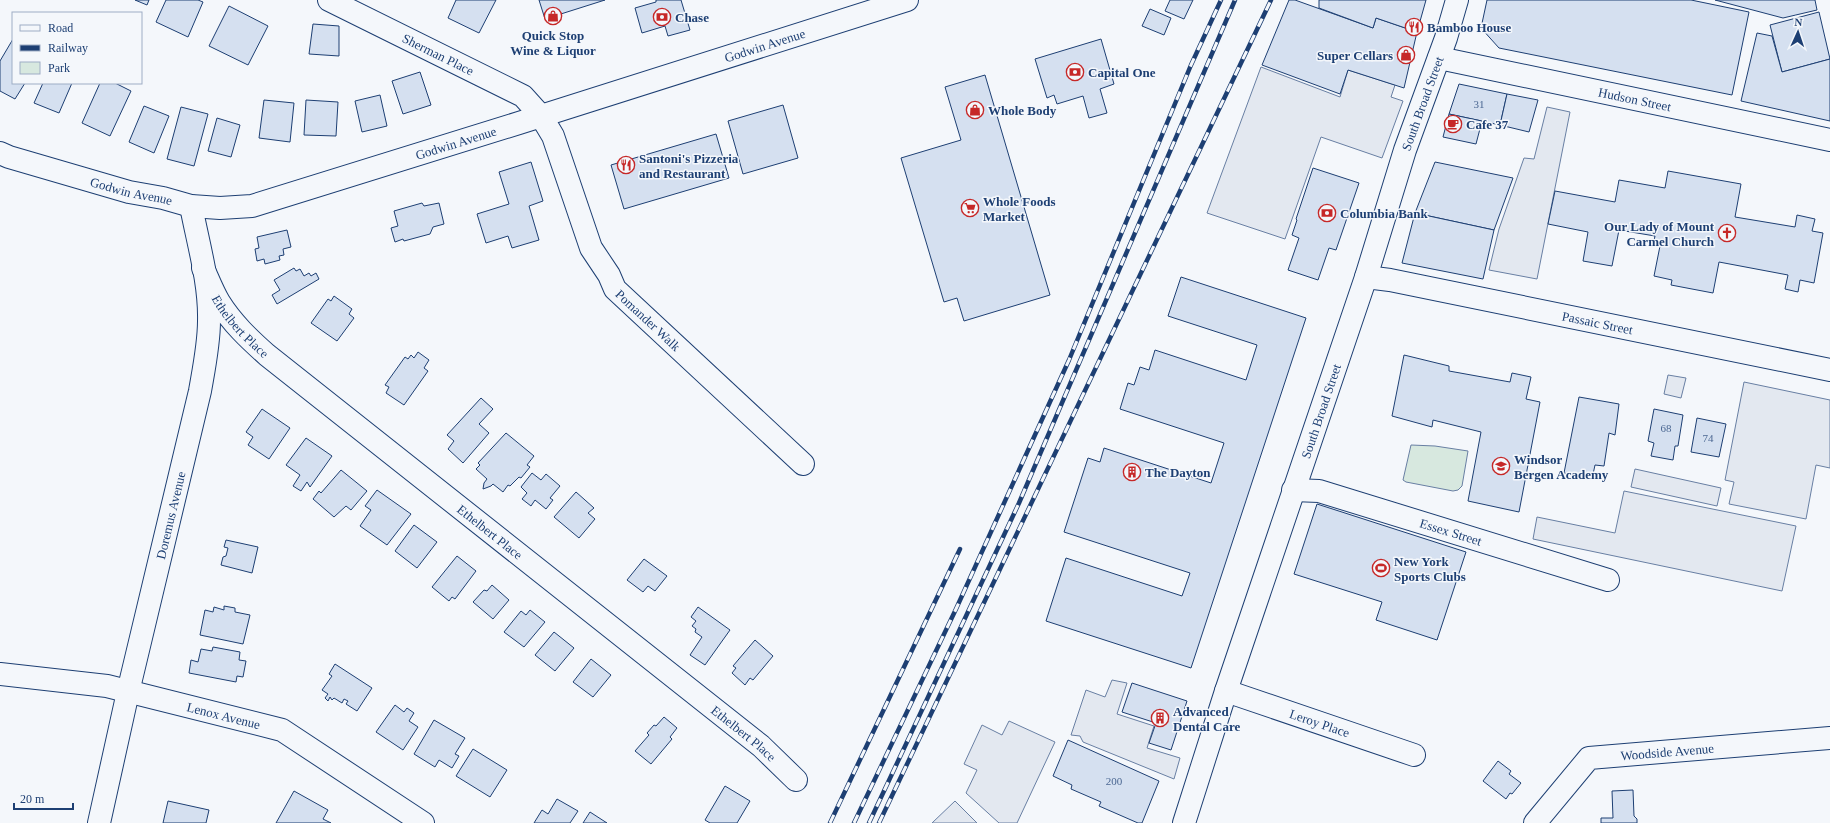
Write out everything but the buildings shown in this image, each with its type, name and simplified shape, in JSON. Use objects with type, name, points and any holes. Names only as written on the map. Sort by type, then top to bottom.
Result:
[{"type":"street","name":"Sherman Place","points":[[329,0],[523,96],[541,116]]},
{"type":"street","name":"Godwin Avenue","points":[[0,153],[9,157],[129,192],[164,198],[190,206],[220,208],[264,203],[907,0]]},
{"type":"street","name":"South Broad Street","points":[[1184,823],[1293,490],[1366,277],[1405,150],[1439,58],[1457,0]]},
{"type":"street","name":"Hudson Street","points":[[1439,58],[1830,140]]},
{"type":"street","name":"Pomander Walk","points":[[541,116],[556,144],[591,248],[609,275],[615,289],[803,464]]},
{"type":"street","name":"Doremus Avenue","points":[[99,823],[128,692],[200,391],[207,352],[209,322],[208,297],[190,206]]},
{"type":"street","name":"Ethelbert Place","points":[[203,268],[218,301],[229,316],[245,336],[267,355],[761,746],[796,780]]},
{"type":"street","name":"Passaic Street","points":[[1366,277],[1390,280],[1830,370]]},
{"type":"street","name":"Essex Street","points":[[1293,490],[1319,491],[1608,580]]},
{"type":"street","name":"Lenox Avenue","points":[[0,674],[107,686],[282,730],[423,823]]},
{"type":"street","name":"Leroy Place","points":[[1226,691],[1414,755]]},
{"type":"street","name":"Woodside Avenue","points":[[1535,823],[1589,758],[1830,738]]},
{"type":"green space","points":[[1411,445],[1435,446],[1468,451],[1462,486],[1458,490],[1453,491],[1406,482],[1403,480]]},
{"type":"shaded area","points":[[1261,67],[1340,97],[1348,70],[1395,85],[1391,97],[1403,101],[1382,158],[1321,137],[1285,239],[1207,213]]},
{"type":"shaded area","points":[[1547,107],[1570,112],[1537,279],[1489,270],[1499,229],[1524,158],[1534,159]]},
{"type":"shaded area","points":[[1668,375],[1686,378],[1681,398],[1664,394]]},
{"type":"shaded area","points":[[1744,382],[1830,400],[1830,468],[1816,465],[1806,519],[1729,504],[1734,482],[1725,480]]},
{"type":"shaded area","points":[[1635,469],[1721,488],[1717,506],[1631,487]]},
{"type":"shaded area","points":[[1624,491],[1796,526],[1782,591],[1533,539],[1537,517],[1615,533]]},
{"type":"shaded area","points":[[1112,680],[1127,683],[1117,714],[1154,726],[1147,748],[1180,758],[1174,779],[1083,742],[1080,736],[1071,735],[1086,690],[1105,697]]},
{"type":"shaded area","points":[[1009,721],[1055,742],[1017,823],[999,823],[966,793],[977,770],[964,764],[982,725],[1002,735]]},
{"type":"shaded area","points":[[955,801],[977,823],[932,823]]},
{"type":"railway","points":[[854,823],[956,609],[1069,360],[1191,65],[1221,0]]},
{"type":"railway","points":[[869,823],[1019,503],[1235,0]]},
{"type":"railway","points":[[879,823],[1271,0]]},
{"type":"railway","points":[[830,823],[960,549]]},
{"type":"place","name":"Quick Stop Wine & Liquor","points":[[553,16]]},
{"type":"place","name":"Chase","points":[[662,17]]},
{"type":"place","name":"Bamboo House","points":[[1414,27]]},
{"type":"place","name":"Super Cellars","points":[[1406,55]]},
{"type":"place","name":"Capital One","points":[[1075,72]]},
{"type":"place","name":"Whole Body","points":[[975,110]]},
{"type":"place","name":"Cafe 37","points":[[1453,124]]},
{"type":"place","name":"Santoni's Pizzeria and Restaurant","points":[[626,165]]},
{"type":"place","name":"Whole Foods Market","points":[[970,208]]},
{"type":"place","name":"Columbia Bank","points":[[1327,213]]},
{"type":"place","name":"Our Lady of Mount Carmel Church","points":[[1727,233]]},
{"type":"place","name":"Windsor Bergen Academy","points":[[1501,466]]},
{"type":"place","name":"The Dayton","points":[[1132,472]]},
{"type":"place","name":"New York Sports Clubs","points":[[1381,568]]},
{"type":"place","name":"Advanced Dental Care","points":[[1160,718]]}]
